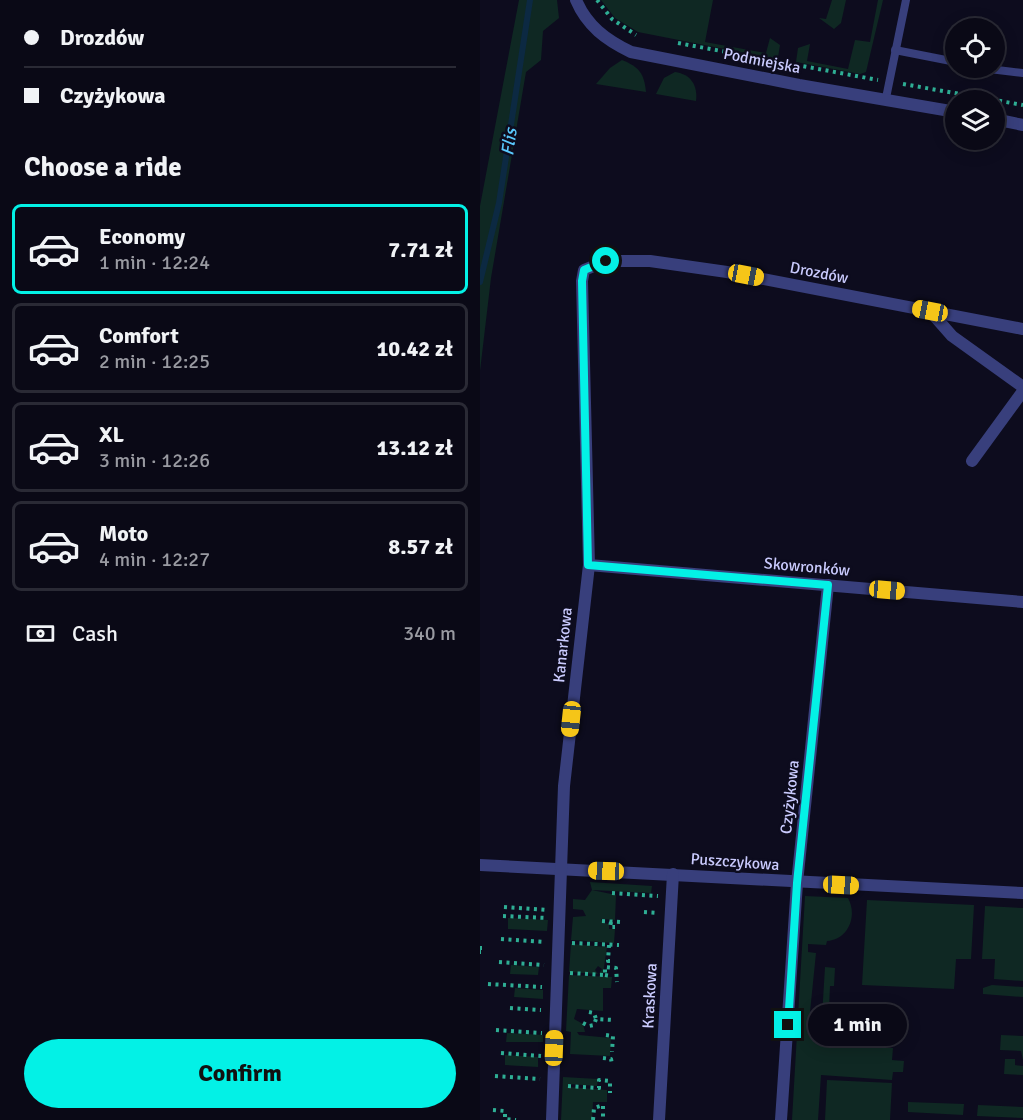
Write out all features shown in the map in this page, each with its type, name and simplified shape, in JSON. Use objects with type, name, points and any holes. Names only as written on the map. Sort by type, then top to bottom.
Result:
[{"type":"street","name":"Podmiejska","points":[[577,4],[594,28],[610,42],[631,52],[799,85],[945,110]]},
{"type":"street","points":[[1005,121],[1023,125]]},
{"type":"street","name":"Drozdów","points":[[582,281],[584,270],[606,261],[650,261],[727,272],[1023,329]]},
{"type":"street","name":"Kanarkowa","points":[[552,1120],[564,786],[588,565],[582,281]]},
{"type":"street","points":[[930,311],[952,336],[1023,389],[972,461]]},
{"type":"street","name":"Skowronków","points":[[588,565],[1023,602]]},
{"type":"street","name":"Czyżykowa","points":[[781,1120],[797,883],[828,585]]},
{"type":"street","name":"Puszczykowa","points":[[480,866],[1023,893]]},
{"type":"street","name":"Kraskowa","points":[[659,1120],[673,874]]},
{"type":"lane","points":[[886,98],[906,0]]},
{"type":"lane","points":[[895,50],[945,60]]},
{"type":"lane","points":[[1005,71],[1023,74]]},
{"type":"path","points":[[597,0],[612,19],[636,35],[647,37]]},
{"type":"path","points":[[669,42],[1023,105]]},
{"type":"path","points":[[612,893],[663,896],[662,913]]},
{"type":"path","points":[[504,907],[551,910]]},
{"type":"path","points":[[504,916],[550,918]]},
{"type":"path","points":[[602,921],[620,922]]},
{"type":"path","points":[[611,922],[610,927],[615,927]]},
{"type":"path","points":[[501,939],[549,942]]},
{"type":"path","points":[[571,943],[619,945]]},
{"type":"path","points":[[609,945],[608,961],[613,961]]},
{"type":"path","points":[[499,962],[547,965]]},
{"type":"path","points":[[605,975],[605,967],[616,968],[617,982]]},
{"type":"path","points":[[569,974],[611,976]]},
{"type":"path","points":[[488,984],[546,987]]},
{"type":"path","points":[[510,1008],[545,1011]]},
{"type":"path","points":[[583,1023],[594,1025],[596,1019],[594,1012],[590,1012]]},
{"type":"path","points":[[596,1019],[614,1020]]},
{"type":"path","points":[[496,1030],[543,1033]]},
{"type":"path","points":[[606,1035],[613,1036],[612,1052]]},
{"type":"path","points":[[501,1053],[542,1056]]},
{"type":"path","points":[[603,1058],[611,1059],[612,1064]]},
{"type":"path","points":[[495,1076],[540,1079]]},
{"type":"path","points":[[599,1088],[599,1080],[610,1081],[610,1093]]},
{"type":"path","points":[[568,1086],[607,1088]]},
{"type":"path","points":[[593,1120],[594,1107],[598,1105],[603,1105],[603,1119]]},
{"type":"path","points":[[493,1110],[505,1111],[505,1119],[516,1120]]},
{"type":"green space","points":[[519,0],[557,0],[559,18],[543,31],[541,60],[526,72],[491,278],[480,371],[480,206]]},
{"type":"green space","points":[[601,0],[713,0],[705,42],[766,53],[770,38],[780,45],[778,57],[776,59],[638,32],[615,18]]},
{"type":"green space","points":[[832,0],[846,0],[841,23],[834,29],[819,18],[826,19]]},
{"type":"green space","points":[[878,0],[883,0],[866,72],[860,74],[796,62],[798,48],[810,44],[807,61],[848,69],[855,40],[870,42]]},
{"type":"green space","points":[[622,60],[633,65],[640,72],[646,92],[596,84],[610,68]]},
{"type":"green space","points":[[675,72],[685,75],[692,82],[696,90],[696,101],[656,94],[664,78]]},
{"type":"green space","points":[[590,882],[652,886],[651,893],[592,890]]},
{"type":"green space","points":[[592,890],[616,895],[615,920],[601,919],[603,923],[609,924],[609,929],[615,929],[614,943],[571,940],[573,917],[586,916],[583,910],[573,909],[573,899],[585,900]]},
{"type":"green space","points":[[805,896],[848,898],[852,912],[849,926],[841,936],[827,941],[826,945],[808,944],[808,952],[816,953],[808,1032],[821,1033],[825,967],[835,968],[834,986],[830,986],[828,1033],[855,1034],[855,1047],[893,1048],[892,1060],[904,1061],[903,1072],[893,1072],[892,1080],[821,1075],[818,1120],[792,1120]]},
{"type":"green space","points":[[867,900],[974,905],[971,959],[956,959],[954,989],[862,985]]},
{"type":"green space","points":[[985,906],[1023,908],[1023,981],[994,979],[995,959],[982,959]]},
{"type":"green space","points":[[508,918],[548,920],[547,931],[508,929]]},
{"type":"green space","points":[[571,944],[607,947],[603,974],[599,974],[602,969],[598,966],[595,970],[598,974],[569,972]]},
{"type":"green space","points":[[511,965],[539,967],[538,975],[510,974]]},
{"type":"green space","points":[[569,975],[612,977],[611,988],[603,988],[603,1011],[577,1009],[574,1019],[583,1024],[585,1032],[577,1032],[579,1035],[611,1038],[610,1056],[570,1054],[571,1032],[566,1031]]},
{"type":"green space","points":[[992,985],[1023,987],[1023,997],[983,994],[983,988]]},
{"type":"green space","points":[[515,988],[543,990],[543,999],[514,997]]},
{"type":"green space","points":[[507,1033],[543,1035],[543,1042],[506,1042]]},
{"type":"green space","points":[[1001,1035],[1023,1036],[1023,1060],[1021,1051],[1000,1050]]},
{"type":"green space","points":[[505,1055],[538,1057],[538,1067],[505,1065]]},
{"type":"green space","points":[[1005,1059],[1015,1059],[1015,1065],[1023,1066],[1023,1075],[1004,1074]]},
{"type":"green space","points":[[563,1077],[598,1079],[597,1086],[569,1084],[568,1087],[607,1090],[607,1102],[593,1102],[592,1120],[561,1120]]},
{"type":"green space","points":[[827,1080],[892,1083],[890,1120],[825,1120]]},
{"type":"green space","points":[[908,1102],[964,1104],[963,1115],[908,1112]]},
{"type":"green space","points":[[978,1105],[1023,1107],[1023,1118],[977,1116]]},
{"type":"waterway","name":"Flis","points":[[480,282],[499,203],[530,0]]},
{"type":"route","points":[[606,261],[584,270],[582,281],[588,565],[828,585],[797,883],[788,1025]]}]
